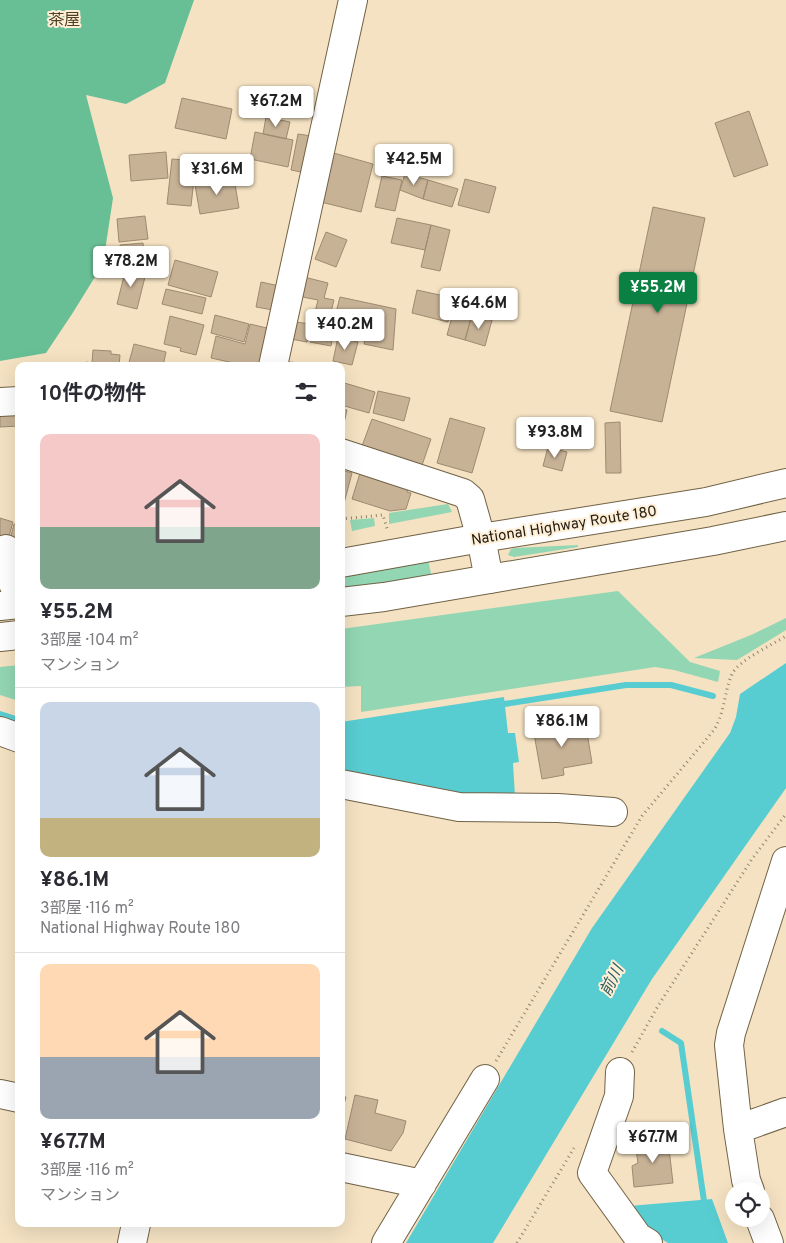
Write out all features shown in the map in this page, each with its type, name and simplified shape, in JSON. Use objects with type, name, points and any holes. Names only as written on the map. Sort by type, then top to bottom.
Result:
[{"type":"main road","points":[[274,362],[353,0]]},
{"type":"main road","points":[[0,402],[15,401]]},
{"type":"main road","points":[[345,454],[463,492],[470,499],[481,538],[489,579]]},
{"type":"main road","name":"National Highway Route 180","points":[[345,562],[481,538],[706,502],[786,484]]},
{"type":"main road","points":[[345,602],[384,597],[713,542],[786,526]]},
{"type":"main road","points":[[6,549],[11,579],[15,588]]},
{"type":"main road","points":[[0,606],[15,604]]},
{"type":"main road","points":[[0,637],[15,635]]},
{"type":"main road","points":[[0,731],[15,737]]},
{"type":"main road","points":[[345,785],[459,807],[558,808],[613,812]]},
{"type":"main road","points":[[747,1182],[738,1129],[729,1045],[786,860]]},
{"type":"main road","points":[[620,1072],[619,1096],[592,1173],[638,1237],[648,1243]]},
{"type":"main road","points":[[386,1243],[486,1079]]},
{"type":"main road","points":[[0,1094],[15,1097]]},
{"type":"main road","points":[[738,1129],[786,1112]]},
{"type":"main road","points":[[345,1168],[422,1184]]},
{"type":"main road","points":[[132,1243],[135,1227]]},
{"type":"main road","points":[[763,1227],[769,1243]]},
{"type":"path","points":[[345,519],[383,515],[388,533]]},
{"type":"path","points":[[486,1079],[642,816],[720,721],[732,674],[741,664],[786,636]]},
{"type":"path","points":[[620,1072],[658,1006],[752,859],[786,814]]},
{"type":"path","points":[[517,1243],[579,1140]]},
{"type":"green space","points":[[0,0],[194,0],[165,83],[126,104],[86,95],[113,198],[103,264],[46,353],[0,361]]},
{"type":"green space","points":[[448,504],[452,512],[389,524],[389,513]]},
{"type":"green space","points":[[374,518],[375,526],[352,531],[350,520]]},
{"type":"green space","points":[[578,545],[578,547],[514,557],[508,555],[511,549],[515,548]]},
{"type":"green space","points":[[428,560],[432,578],[345,589],[345,576]]},
{"type":"green space","points":[[618,591],[690,662],[720,671],[718,682],[655,667],[361,712],[361,686],[345,687],[345,628]]},
{"type":"green space","points":[[786,618],[786,630],[737,660],[694,658],[751,635]]},
{"type":"green space","points":[[15,665],[15,700],[0,695],[0,667]]},
{"type":"water","name":"前川","points":[[786,663],[786,788],[652,979],[493,1243],[406,1243],[592,928],[730,733],[736,717],[740,694]]},
{"type":"water","points":[[504,697],[508,733],[515,733],[519,762],[513,763],[515,797],[460,797],[345,774],[345,721]]},
{"type":"water","points":[[712,1199],[728,1243],[668,1243],[653,1234],[629,1206]]},
{"type":"building","points":[[182,98],[232,109],[226,139],[175,128]]},
{"type":"building","points":[[749,111],[768,165],[734,177],[715,123]]},
{"type":"building","points":[[266,117],[290,122],[286,139],[263,134]]},
{"type":"building","points":[[255,132],[293,140],[288,167],[250,159]]},
{"type":"building","points":[[298,134],[318,137],[311,174],[291,170]]},
{"type":"building","points":[[166,152],[168,178],[131,181],[129,155]]},
{"type":"building","points":[[330,152],[373,164],[361,212],[317,201]]},
{"type":"building","points":[[172,159],[196,161],[191,206],[167,204]]},
{"type":"building","points":[[405,174],[428,180],[423,199],[400,190]]},
{"type":"building","points":[[382,176],[402,180],[395,211],[375,207]]},
{"type":"building","points":[[234,178],[239,208],[200,214],[195,185]]},
{"type":"building","points":[[465,179],[496,187],[489,213],[458,205]]},
{"type":"building","points":[[428,180],[458,189],[452,207],[423,199]]},
{"type":"building","points":[[653,207],[705,218],[662,422],[610,411]]},
{"type":"building","points":[[145,216],[148,239],[119,242],[117,219]]},
{"type":"building","points":[[397,218],[431,225],[425,250],[391,243]]},
{"type":"building","points":[[431,225],[450,230],[440,271],[421,267]]},
{"type":"building","points":[[326,232],[347,240],[336,267],[315,259]]},
{"type":"building","points":[[143,243],[145,262],[122,264],[120,245]]},
{"type":"building","points":[[175,260],[218,272],[211,297],[168,285]]},
{"type":"building","points":[[126,268],[146,273],[137,309],[117,304]]},
{"type":"building","points":[[296,275],[328,283],[324,298],[334,300],[329,320],[314,316],[318,300],[292,295]]},
{"type":"building","points":[[261,282],[284,287],[279,311],[256,307]]},
{"type":"building","points":[[166,289],[206,298],[202,314],[162,304]]},
{"type":"building","points":[[417,290],[453,298],[448,322],[412,313]]},
{"type":"building","points":[[340,297],[396,309],[393,350],[364,344],[368,327],[334,320]]},
{"type":"building","points":[[457,299],[475,304],[465,340],[447,335]]},
{"type":"building","points":[[215,315],[249,324],[244,342],[211,333]]},
{"type":"building","points":[[472,315],[492,320],[485,346],[465,340]]},
{"type":"building","points":[[170,316],[204,325],[196,355],[180,351],[181,348],[164,344]]},
{"type":"building","points":[[288,321],[311,324],[307,342],[285,338]]},
{"type":"building","points":[[314,322],[334,326],[331,346],[310,342]]},
{"type":"building","points":[[250,324],[271,329],[271,362],[229,362],[211,358],[216,336],[245,344]]},
{"type":"building","points":[[338,337],[358,342],[352,365],[333,361]]},
{"type":"building","points":[[134,344],[166,352],[164,362],[129,362]]},
{"type":"building","points":[[93,350],[111,351],[111,354],[120,355],[119,362],[92,362]]},
{"type":"building","points":[[345,383],[375,392],[369,413],[345,406]]},
{"type":"building","points":[[378,391],[410,398],[404,421],[373,413]]},
{"type":"building","points":[[15,410],[15,426],[0,427],[0,412]]},
{"type":"building","points":[[450,418],[485,428],[472,473],[437,463]]},
{"type":"building","points":[[372,419],[431,439],[419,474],[359,454]]},
{"type":"building","points":[[620,422],[621,473],[606,473],[605,423]]},
{"type":"building","points":[[548,447],[567,452],[562,471],[543,466]]},
{"type":"building","points":[[361,470],[409,485],[407,492],[411,493],[406,509],[390,511],[352,499]]},
{"type":"building","points":[[345,471],[352,473],[345,499]]},
{"type":"building","points":[[0,518],[13,522],[8,540],[0,545]]},
{"type":"building","points":[[14,524],[15,524],[15,541],[10,540]]},
{"type":"building","points":[[585,720],[592,763],[563,768],[564,775],[542,779],[533,728]]},
{"type":"building","points":[[355,1095],[378,1100],[375,1113],[406,1121],[403,1133],[391,1151],[345,1139]]},
{"type":"building","points":[[668,1140],[673,1183],[634,1187],[632,1166],[638,1163],[635,1143]]},
{"type":"waterway","points":[[498,705],[626,685],[671,685],[713,696]]},
{"type":"waterway","points":[[0,714],[15,719]]},
{"type":"waterway","points":[[662,1031],[681,1043],[705,1208]]},
{"type":"district","name":"茶屋","points":[[64,19]]}]
